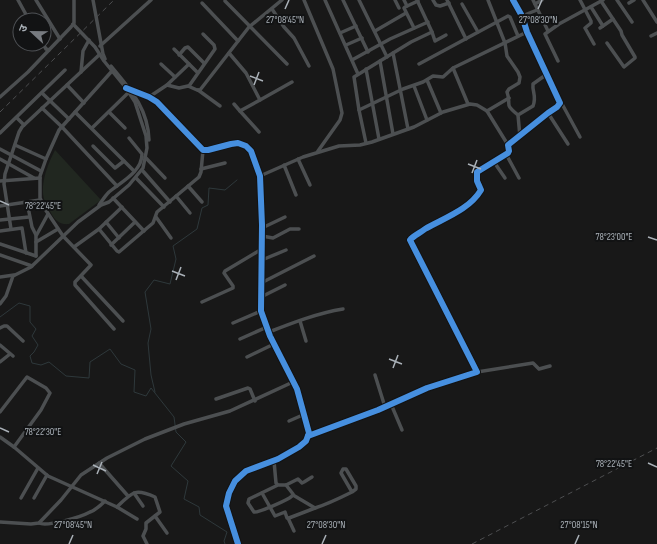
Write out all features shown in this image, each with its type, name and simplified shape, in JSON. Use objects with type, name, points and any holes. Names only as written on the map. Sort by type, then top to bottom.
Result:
[{"type":"street","points":[[18,0],[25,12]]},
{"type":"street","points":[[36,0],[60,39]]},
{"type":"street","points":[[52,47],[75,20],[74,0]]},
{"type":"street","points":[[93,0],[104,57],[136,97],[149,135],[147,153],[140,170],[111,199]]},
{"type":"street","points":[[96,50],[151,0]]},
{"type":"street","points":[[198,90],[250,26],[282,0]]},
{"type":"street","points":[[304,0],[333,69],[342,116],[318,152]]},
{"type":"street","points":[[325,0],[358,74]]},
{"type":"street","points":[[343,0],[368,52]]},
{"type":"street","points":[[359,0],[387,57]]},
{"type":"street","points":[[395,0],[398,8]]},
{"type":"street","points":[[404,0],[407,6]]},
{"type":"street","points":[[414,28],[404,8],[418,0],[436,41],[446,35]]},
{"type":"street","points":[[433,0],[436,5],[440,6],[448,1],[466,39]]},
{"type":"street","points":[[488,0],[504,43],[507,56],[517,68],[520,77],[518,84],[507,91],[509,108],[518,115],[520,137]]},
{"type":"street","points":[[513,0],[522,16],[527,32],[561,102],[580,137]]},
{"type":"street","points":[[533,0],[548,31]]},
{"type":"street","points":[[535,4],[542,0]]},
{"type":"street","points":[[580,0],[592,22],[585,28],[594,44]]},
{"type":"street","points":[[593,0],[596,5]]},
{"type":"street","points":[[558,61],[545,35],[548,31],[596,5],[602,0],[635,57],[624,66],[607,43]]},
{"type":"street","points":[[617,0],[632,22]]},
{"type":"street","points":[[629,3],[634,0]]},
{"type":"street","points":[[643,0],[656,17],[657,22]]},
{"type":"street","points":[[225,1],[287,64]]},
{"type":"street","points":[[202,3],[238,41]]},
{"type":"street","points":[[462,4],[478,32]]},
{"type":"street","points":[[590,7],[601,27],[614,19]]},
{"type":"street","points":[[272,9],[284,28],[294,38],[309,66]]},
{"type":"street","points":[[522,16],[537,10]]},
{"type":"street","points":[[375,31],[406,13]]},
{"type":"street","points":[[419,64],[496,22],[510,16],[518,36]]},
{"type":"street","points":[[352,60],[381,44],[428,22]]},
{"type":"street","points":[[0,277],[14,275],[32,266],[78,222],[111,199],[136,178],[142,170],[147,144],[146,136],[135,102],[89,40],[73,24]]},
{"type":"street","points":[[340,32],[356,26]]},
{"type":"street","points":[[366,144],[354,77],[393,53],[432,32]]},
{"type":"street","points":[[359,110],[435,76],[440,78],[453,68],[527,32]]},
{"type":"street","points":[[651,36],[657,33]]},
{"type":"street","points":[[189,86],[197,72],[215,48],[203,34]]},
{"type":"street","points":[[346,45],[362,38]]},
{"type":"street","points":[[81,72],[83,51],[89,40]]},
{"type":"street","points":[[179,54],[188,47],[204,63]]},
{"type":"street","points":[[174,49],[197,72]]},
{"type":"street","points":[[0,97],[28,72],[47,52]]},
{"type":"street","points":[[229,53],[246,73],[260,100]]},
{"type":"street","points":[[393,53],[408,129]]},
{"type":"street","points":[[10,229],[2,181],[19,132],[24,125],[100,55]]},
{"type":"street","points":[[380,61],[393,134]]},
{"type":"street","points":[[161,64],[175,77]]},
{"type":"street","points":[[149,97],[167,85],[189,64]]},
{"type":"street","points":[[453,68],[468,104]]},
{"type":"street","points":[[366,69],[379,139]]},
{"type":"street","points":[[0,133],[30,106],[65,70]]},
{"type":"street","points":[[112,72],[62,127],[55,138],[40,178],[40,200],[63,236],[91,265],[75,285],[114,329]]},
{"type":"street","points":[[518,115],[533,106],[535,99],[533,84],[548,74]]},
{"type":"street","points":[[427,80],[441,113]]},
{"type":"street","points":[[240,111],[292,82]]},
{"type":"street","points":[[67,85],[84,103]]},
{"type":"street","points":[[167,85],[179,88],[189,86],[198,90],[220,106]]},
{"type":"street","points":[[414,86],[427,120]]},
{"type":"street","points":[[98,229],[119,252],[153,223],[157,212],[199,177],[201,169],[203,150],[160,104],[149,97],[126,88]]},
{"type":"street","points":[[92,128],[129,92]]},
{"type":"street","points":[[42,93],[69,119]]},
{"type":"street","points":[[487,111],[509,98]]},
{"type":"street","points":[[508,145],[557,107],[561,102]]},
{"type":"street","points":[[234,104],[259,132]]},
{"type":"street","points":[[260,176],[318,152],[346,145],[366,144],[408,129],[441,113],[468,104],[477,104],[487,111],[508,145],[509,151],[477,172],[477,181],[481,190],[472,200],[461,209],[410,240],[477,372]]},
{"type":"street","points":[[30,106],[37,113]]},
{"type":"street","points":[[42,108],[62,127],[117,186]]},
{"type":"street","points":[[75,112],[134,171]]},
{"type":"street","points":[[109,112],[125,128]]},
{"type":"street","points":[[548,113],[568,144]]},
{"type":"street","points":[[17,118],[24,125]]},
{"type":"street","points":[[97,208],[107,194],[134,171],[140,162],[142,154],[129,138]]},
{"type":"street","points":[[203,150],[238,143],[246,146],[251,151],[260,176],[262,228],[260,310],[274,344],[293,382],[308,428],[308,436],[303,444],[274,461],[246,471],[236,480],[229,493],[226,503],[238,544]]},
{"type":"street","points":[[15,145],[46,159]]},
{"type":"street","points":[[93,146],[115,168],[124,161]]},
{"type":"street","points":[[0,149],[42,171]]},
{"type":"street","points":[[506,154],[520,178]]},
{"type":"street","points":[[145,157],[165,178]]},
{"type":"street","points":[[0,159],[8,162],[34,178]]},
{"type":"street","points":[[298,159],[310,185]]},
{"type":"street","points":[[494,162],[505,178]]},
{"type":"street","points":[[201,169],[225,163]]},
{"type":"street","points":[[284,165],[296,195]]},
{"type":"street","points":[[142,170],[170,202]]},
{"type":"street","points":[[2,181],[40,178]]},
{"type":"street","points":[[136,178],[164,207]]},
{"type":"street","points":[[188,186],[202,202]]},
{"type":"street","points":[[176,196],[190,213]]},
{"type":"street","points":[[111,199],[122,207],[144,231]]},
{"type":"street","points":[[0,206],[40,200]]},
{"type":"street","points":[[27,202],[29,216],[36,236],[36,256]]},
{"type":"street","points":[[74,247],[98,229],[122,207]]},
{"type":"street","points":[[36,236],[48,214]]},
{"type":"street","points":[[0,220],[29,216]]},
{"type":"street","points":[[156,217],[171,238]]},
{"type":"street","points":[[262,228],[285,217]]},
{"type":"street","points":[[106,222],[119,238]]},
{"type":"street","points":[[111,245],[136,222]]},
{"type":"street","points":[[0,231],[22,228],[26,253]]},
{"type":"street","points":[[262,236],[272,238],[290,229],[299,228]]},
{"type":"street","points":[[36,242],[58,229]]},
{"type":"street","points":[[0,244],[41,258]]},
{"type":"street","points":[[202,302],[233,288],[224,273],[225,271],[262,249]]},
{"type":"street","points":[[262,260],[286,250]]},
{"type":"street","points":[[0,255],[32,266]]},
{"type":"street","points":[[261,283],[314,256]]},
{"type":"street","points":[[0,304],[5,299],[14,275]]},
{"type":"street","points":[[81,276],[123,321]]},
{"type":"street","points":[[261,297],[285,285]]},
{"type":"street","points":[[269,332],[300,321],[343,309]]},
{"type":"street","points":[[233,324],[260,310]]},
{"type":"street","points":[[300,321],[306,341]]},
{"type":"street","points":[[0,328],[7,326],[23,341]]},
{"type":"street","points":[[240,339],[267,327]]},
{"type":"street","points":[[247,357],[274,344]]},
{"type":"street","points":[[0,346],[12,355],[0,362]]},
{"type":"street","points":[[308,436],[385,407],[427,388],[477,372],[533,363],[538,369],[550,366]]},
{"type":"street","points":[[375,375],[385,407]]},
{"type":"street","points":[[0,412],[27,377],[46,388],[50,393],[41,410],[14,447]]},
{"type":"street","points":[[38,523],[61,500],[81,475],[99,463],[145,439],[184,424],[230,411],[255,401],[293,382]]},
{"type":"street","points":[[216,399],[248,388],[251,390],[255,401]]},
{"type":"street","points":[[391,404],[402,430]]},
{"type":"street","points":[[289,421],[304,414]]},
{"type":"street","points":[[0,437],[47,475],[105,501],[137,519]]},
{"type":"street","points":[[274,461],[276,482],[278,485]]},
{"type":"street","points":[[99,463],[128,496]]},
{"type":"street","points":[[21,498],[38,468]]},
{"type":"street","points":[[288,518],[315,508],[352,492],[356,489],[356,485],[347,469],[345,469],[341,472],[352,492]]},
{"type":"street","points":[[34,498],[47,475]]},
{"type":"street","points":[[293,495],[287,500],[256,513],[249,506],[249,499],[278,485],[286,485],[298,479],[302,483],[312,477]]},
{"type":"street","points":[[286,485],[293,495],[315,508]]},
{"type":"street","points":[[117,507],[128,496],[134,493],[139,492],[155,497],[160,512],[147,521],[143,536],[147,544]]},
{"type":"street","points":[[134,493],[143,506]]},
{"type":"street","points":[[262,493],[269,507],[276,516],[285,512],[294,531]]},
{"type":"street","points":[[0,522],[47,524],[89,513],[105,501]]},
{"type":"street","points":[[155,516],[167,533]]},
{"type":"shaded area","points":[[55,150],[101,200],[69,224],[63,224],[56,220],[44,199],[44,180],[47,167]]},
{"type":"waterway","points":[[155,392],[151,375],[148,343],[151,329],[145,292],[154,280],[170,284],[176,259],[173,246],[197,229],[202,208],[208,205],[209,188],[225,190],[237,180]]},
{"type":"waterway","points":[[0,317],[19,303],[30,306],[30,322],[36,329],[32,336],[38,345],[30,356],[32,363],[41,365],[49,362],[66,376],[89,378],[90,362],[110,349],[121,364],[135,370],[134,392],[146,396],[151,388],[174,417],[176,432],[186,442],[171,466],[188,481],[184,499],[199,507],[200,515],[227,532],[224,541],[225,544]]},
{"type":"railway","points":[[0,112],[114,0]]},
{"type":"railway","points":[[472,544],[657,448]]},
{"type":"cycle path","points":[[308,436],[378,410],[427,388],[477,372],[410,240],[425,229],[456,213],[470,203],[481,190],[477,181],[477,172],[508,153],[508,145],[557,107],[560,103],[527,32],[522,16],[513,0]]},
{"type":"cycle path","points":[[126,88],[149,97],[157,102],[203,150],[238,143],[246,146],[251,151],[260,176],[262,225],[261,311],[270,336],[297,389],[309,433],[306,441],[299,447],[278,459],[246,471],[235,481],[229,493],[226,506],[238,544]]}]
